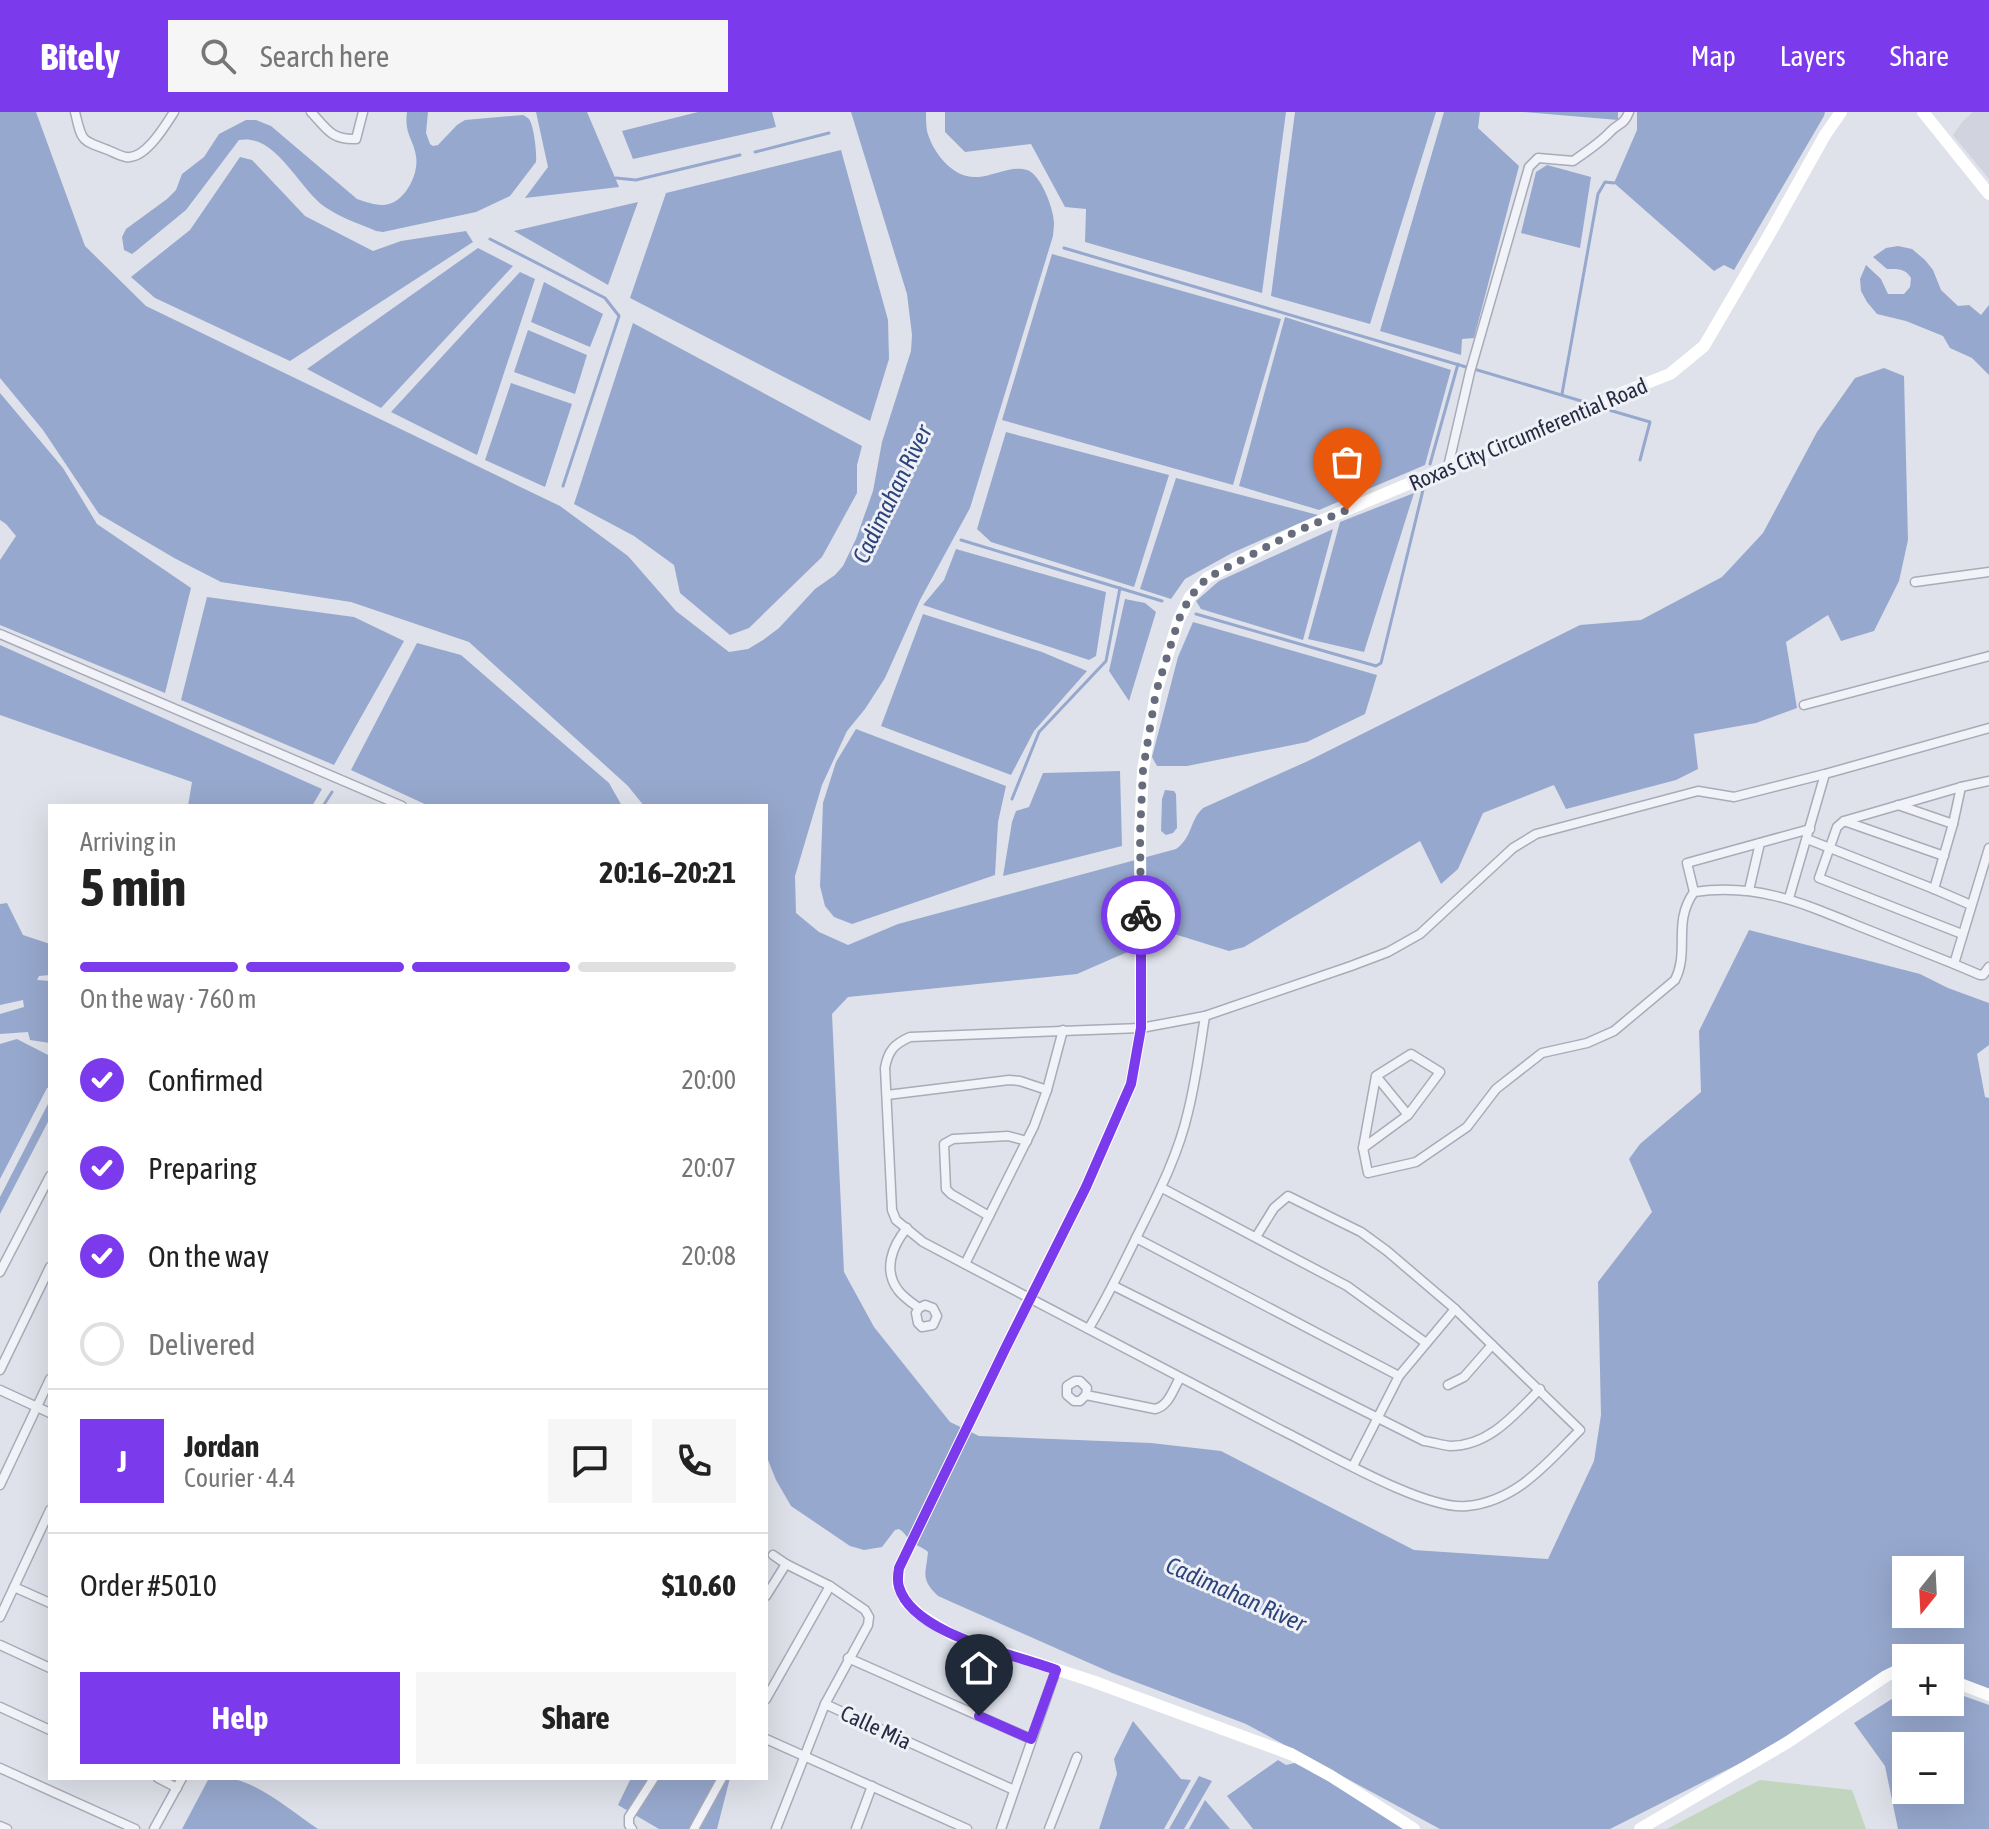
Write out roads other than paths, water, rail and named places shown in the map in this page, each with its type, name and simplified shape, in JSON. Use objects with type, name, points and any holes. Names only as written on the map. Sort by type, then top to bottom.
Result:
[{"type":"main road","name":"Roxas City Circumferential Road","points":[[1414,1829],[1291,1754],[1142,1698],[954,1636],[906,1602],[898,1585],[899,1568],[1086,1187],[1131,1084],[1141,1028],[1140,834],[1143,770],[1156,692],[1179,619],[1190,597],[1207,578],[1284,538],[1448,467],[1552,427],[1624,392],[1670,374],[1704,346],[1841,112]]},
{"type":"main road","points":[[1923,112],[1989,194]]},
{"type":"main road","points":[[1640,1829],[1788,1742],[1892,1673]]},
{"type":"main road","points":[[1964,1685],[1989,1695]]},
{"type":"street","points":[[75,112],[82,138],[87,143],[126,157],[135,156],[156,139],[174,112]]},
{"type":"street","points":[[311,112],[328,130],[343,139],[356,139],[363,112]]},
{"type":"street","points":[[1448,467],[1470,372],[1529,167],[1538,158],[1573,161],[1605,139],[1612,129],[1622,124],[1629,112]]},
{"type":"street","points":[[1915,582],[1989,572]]},
{"type":"street","points":[[0,634],[397,804]]},
{"type":"street","points":[[1804,705],[1989,656]]},
{"type":"street","points":[[1256,1237],[1274,1208],[1288,1196],[1361,1232],[1455,1309],[1580,1430],[1527,1482],[1505,1496],[1464,1507],[1440,1504],[1406,1492],[1353,1466],[923,1242],[896,1220],[892,1210],[885,1068],[892,1047],[910,1037],[1141,1028],[1205,1016],[1388,952],[1420,934],[1513,848],[1536,834],[1698,791],[1734,797],[1989,728]]},
{"type":"street","points":[[1789,898],[1825,774]]},
{"type":"street","points":[[1962,934],[1819,878],[1837,827],[1844,821],[1989,781]]},
{"type":"street","points":[[1934,889],[1961,787]]},
{"type":"street","points":[[1898,805],[1953,824]]},
{"type":"street","points":[[1844,821],[1944,856]]},
{"type":"street","points":[[1363,1148],[1408,1115],[1440,1072],[1411,1054],[1376,1076],[1363,1148],[1368,1173],[1416,1162],[1467,1127],[1496,1089],[1542,1053],[1587,1043],[1614,1031],[1675,980],[1681,969],[1684,913],[1694,892],[1687,863],[1810,829]]},
{"type":"street","points":[[1807,839],[1971,905]]},
{"type":"street","points":[[1749,890],[1760,843]]},
{"type":"street","points":[[1954,964],[1989,848]]},
{"type":"street","points":[[1694,892],[1749,890],[1789,898],[1980,975],[1989,967]]},
{"type":"street","points":[[1089,1328],[1114,1286],[1162,1188],[1188,1115],[1205,1016]]},
{"type":"street","points":[[965,1264],[1027,1141],[1047,1090],[1063,1030]]},
{"type":"street","points":[[1376,1076],[1408,1115]]},
{"type":"street","points":[[887,1095],[1009,1080],[1047,1090]]},
{"type":"street","points":[[989,1216],[946,1189],[944,1144],[953,1139],[1008,1136],[1027,1141]]},
{"type":"street","points":[[0,1272],[48,1180]]},
{"type":"street","points":[[1162,1188],[1347,1286],[1426,1343]]},
{"type":"street","points":[[907,1228],[892,1249],[891,1272],[899,1291],[919,1308]]},
{"type":"street","points":[[1136,1238],[1399,1376]]},
{"type":"street","points":[[0,1370],[48,1271]]},
{"type":"street","points":[[1114,1286],[1424,1441],[1450,1446],[1477,1442],[1497,1431],[1540,1389]]},
{"type":"street","points":[[1353,1466],[1399,1376],[1455,1309]]},
{"type":"street","points":[[1448,1385],[1464,1377],[1492,1345]]},
{"type":"street","points":[[1086,1395],[1155,1409],[1166,1403],[1180,1378]]},
{"type":"street","points":[[0,1485],[48,1383]]},
{"type":"street","points":[[0,1390],[48,1412]]},
{"type":"street","points":[[0,1617],[48,1514]]},
{"type":"street","points":[[773,1555],[830,1586],[865,1610],[869,1617],[868,1625],[825,1704],[776,1829]]},
{"type":"street","points":[[768,1593],[786,1564]]},
{"type":"street","points":[[768,1695],[830,1586]]},
{"type":"street","points":[[14,1587],[48,1602]]},
{"type":"street","points":[[0,1645],[48,1667]]},
{"type":"street","points":[[848,1658],[1031,1739]]},
{"type":"street","points":[[1001,1829],[1056,1670]]},
{"type":"street","name":"Calle Mia","points":[[825,1704],[1014,1790]]},
{"type":"street","points":[[0,1707],[48,1729]]},
{"type":"street","points":[[768,1740],[967,1829]]},
{"type":"street","points":[[1049,1829],[1077,1757]]},
{"type":"street","points":[[0,1768],[135,1829]]},
{"type":"street","points":[[163,1780],[177,1788]]},
{"type":"street","points":[[154,1829],[181,1780]]},
{"type":"street","points":[[630,1827],[629,1817],[653,1780]]},
{"type":"street","points":[[694,1829],[721,1780]]},
{"type":"street","points":[[856,1829],[872,1786]]},
{"type":"street","points":[[937,1829],[942,1817]]},
{"type":"street","points":[[0,1826],[7,1829]]},
{"type":"water","name":"Cadimahan River","points":[[0,112],[36,112],[85,246],[146,306],[560,506],[628,556],[676,611],[729,652],[748,649],[779,628],[815,589],[843,566],[873,491],[882,442],[911,351],[907,294],[851,112],[926,112],[927,131],[934,148],[945,163],[960,174],[978,177],[1015,169],[1027,170],[1042,185],[1049,202],[1054,223],[1053,236],[970,508],[920,600],[885,678],[847,731],[822,785],[795,876],[796,913],[819,932],[848,945],[898,924],[1176,849],[1203,808],[1308,761],[1580,625],[1641,620],[1722,577],[1763,533],[1817,432],[1855,378],[1884,368],[1904,376],[1908,540],[1899,581],[1874,631],[1841,641],[1828,615],[1786,642],[1797,708],[1756,723],[1694,734],[1698,769],[1676,780],[1566,809],[1554,785],[1483,813],[1458,869],[1441,884],[1420,841],[1244,947],[1229,951],[1171,933],[1077,974],[848,997],[832,1014],[844,1272],[874,1327],[950,1422],[979,1436],[1151,1443],[1221,1451],[1414,1550],[1548,1559],[1594,1461],[1601,1415],[1598,1282],[1652,1212],[1629,1159],[1640,1144],[1701,1092],[1699,1031],[1749,930],[1920,974],[1989,1003],[1989,1045],[1977,1054],[1985,1097],[1989,1098],[1989,1691],[1964,1682],[1964,1644],[1892,1644],[1892,1668],[1788,1739],[1610,1829],[1440,1829],[1246,1724],[1112,1673],[938,1596],[926,1580],[928,1552],[910,1541],[899,1529],[882,1547],[864,1550],[850,1546],[791,1506],[768,1460],[768,804],[642,804],[628,786],[469,642],[351,602],[221,582],[99,514],[43,430],[0,378]]},
{"type":"water","points":[[407,112],[428,112],[426,133],[433,146],[465,120],[523,115],[532,127],[536,162],[510,196],[476,212],[383,232],[331,211],[315,198],[275,153],[252,140],[239,140],[186,210],[132,254],[124,250],[122,237],[126,229],[176,190],[182,174],[204,157],[219,134],[246,120],[271,126],[357,199],[373,204],[389,204],[406,191],[415,170],[416,156],[408,131]]},
{"type":"water","points":[[536,112],[587,112],[619,187],[525,198],[548,167]]},
{"type":"water","points":[[698,112],[772,112],[776,127],[633,159],[622,131]]},
{"type":"water","points":[[945,112],[1286,112],[1262,293],[1085,242],[1086,209],[1065,207],[1031,144],[965,152],[945,132]]},
{"type":"water","points":[[1295,112],[1436,112],[1370,324],[1271,296]]},
{"type":"water","points":[[1444,112],[1480,112],[1478,128],[1519,166],[1474,338],[1462,339],[1461,355],[1380,331]]},
{"type":"water","points":[[1523,112],[1618,112],[1618,120]]},
{"type":"water","points":[[1637,112],[1825,112],[1734,270],[1724,265],[1714,271],[1614,183],[1637,130]]},
{"type":"water","points":[[841,150],[888,320],[889,359],[870,421],[630,298],[666,193]]},
{"type":"water","points":[[240,157],[252,160],[305,216],[373,251],[401,241],[466,231],[473,242],[290,361],[155,298],[131,277],[190,230]]},
{"type":"water","points":[[1547,165],[1591,177],[1580,248],[1521,233],[1536,172]]},
{"type":"water","points":[[638,202],[608,285],[514,231]]},
{"type":"water","points":[[1898,246],[1912,249],[1925,260],[1941,290],[1958,306],[1969,305],[1981,315],[1989,305],[1989,375],[1972,358],[1950,348],[1943,336],[1906,321],[1877,314],[1867,302],[1861,291],[1860,279],[1866,265],[1881,279],[1888,294],[1904,294],[1910,287],[1911,278],[1906,272],[1887,269],[1873,257],[1886,248]]},
{"type":"water","points":[[478,248],[513,266],[381,408],[307,369]]},
{"type":"water","points":[[1052,254],[1281,319],[1233,485],[1002,420]]},
{"type":"water","points":[[520,272],[535,279],[477,455],[391,412]]},
{"type":"water","points":[[544,282],[603,314],[590,347],[531,322]]},
{"type":"water","points":[[1285,317],[1451,370],[1425,465],[1319,510],[1239,486]]},
{"type":"water","points":[[633,323],[862,446],[857,465],[857,493],[822,557],[749,628],[730,635],[680,593],[674,565],[634,536],[574,504]]},
{"type":"water","points":[[528,330],[587,355],[575,394],[514,372]]},
{"type":"water","points":[[511,383],[572,404],[545,487],[485,460]]},
{"type":"water","points":[[0,393],[63,468],[97,524],[191,588],[165,693],[0,625],[0,560],[16,536],[0,520]]},
{"type":"water","points":[[1006,432],[1169,475],[1134,587],[991,542],[977,529]]},
{"type":"water","points":[[1176,478],[1318,515],[1232,553],[1185,579],[1171,599],[1140,589]]},
{"type":"water","points":[[1414,493],[1364,652],[1308,639],[1340,522]]},
{"type":"water","points":[[1333,529],[1303,640],[1201,609],[1196,601],[1219,581]]},
{"type":"water","points":[[956,549],[1106,592],[1096,656],[1089,660],[923,605],[944,580]]},
{"type":"water","points":[[207,597],[354,617],[404,641],[334,765],[181,700]]},
{"type":"water","points":[[1125,599],[1145,603],[1156,612],[1129,701],[1109,671]]},
{"type":"water","points":[[923,614],[1042,652],[1087,671],[1034,731],[1011,775],[881,726]]},
{"type":"water","points":[[1193,622],[1377,675],[1365,714],[1307,742],[1187,766],[1157,766],[1152,757],[1178,657]]},
{"type":"water","points":[[417,643],[461,655],[609,783],[621,804],[425,804],[351,770]]},
{"type":"water","points":[[0,645],[322,789],[313,804],[188,804],[192,782],[0,715]]},
{"type":"water","points":[[856,729],[1006,786],[998,822],[995,875],[852,924],[834,917],[825,906],[820,886],[823,803],[836,762]]},
{"type":"water","points":[[1120,771],[1122,846],[1003,876],[1016,811],[1029,807],[1043,773]]},
{"type":"water","points":[[1165,790],[1176,794],[1177,828],[1166,835],[1161,831]]},
{"type":"water","points":[[7,903],[23,935],[48,943],[48,975],[39,976],[37,980],[48,981],[48,1043],[30,1040],[28,1032],[0,1034],[0,1014],[24,1007],[23,1000],[0,1005],[0,904]]},
{"type":"water","points":[[17,1039],[48,1055],[48,1088],[0,1179],[0,1044]]},
{"type":"water","points":[[48,1104],[48,1122],[0,1214],[0,1197]]},
{"type":"water","points":[[1964,1696],[1989,1705],[1989,1829],[1898,1829],[1893,1804],[1964,1804],[1964,1732],[1892,1732],[1892,1800],[1885,1766],[1854,1723],[1892,1699],[1892,1716],[1964,1716]]},
{"type":"water","points":[[1133,1721],[1181,1779],[1191,1780],[1164,1829],[1099,1829],[1117,1774],[1114,1759]]},
{"type":"water","points":[[1278,1760],[1286,1765],[1299,1762],[1411,1829],[1253,1829],[1227,1796]]},
{"type":"water","points":[[1199,1776],[1212,1781],[1184,1829],[1169,1829]]},
{"type":"water","points":[[208,1780],[237,1780],[271,1796],[318,1829],[182,1829]]},
{"type":"water","points":[[630,1780],[729,1780],[717,1829],[659,1829],[618,1805]]},
{"type":"water","points":[[1205,1800],[1230,1829],[1189,1829]]},
{"type":"waterway","points":[[755,152],[829,133]]},
{"type":"waterway","points":[[616,178],[636,180],[740,155]]},
{"type":"waterway","points":[[1562,394],[1598,194],[1605,182],[1614,183]]},
{"type":"waterway","points":[[490,239],[605,298],[619,316],[563,486]]},
{"type":"waterway","points":[[1064,248],[1466,367]]},
{"type":"waterway","points":[[1430,464],[1458,364]]},
{"type":"waterway","points":[[1474,369],[1588,403]]},
{"type":"waterway","points":[[1609,410],[1650,422],[1640,460]]},
{"type":"waterway","points":[[1196,614],[1376,666],[1381,663],[1423,490]]},
{"type":"waterway","points":[[961,540],[1162,601]]},
{"type":"waterway","points":[[1012,799],[1039,732],[1106,661],[1120,588]]},
{"type":"waterway","points":[[324,804],[332,792]]}]
